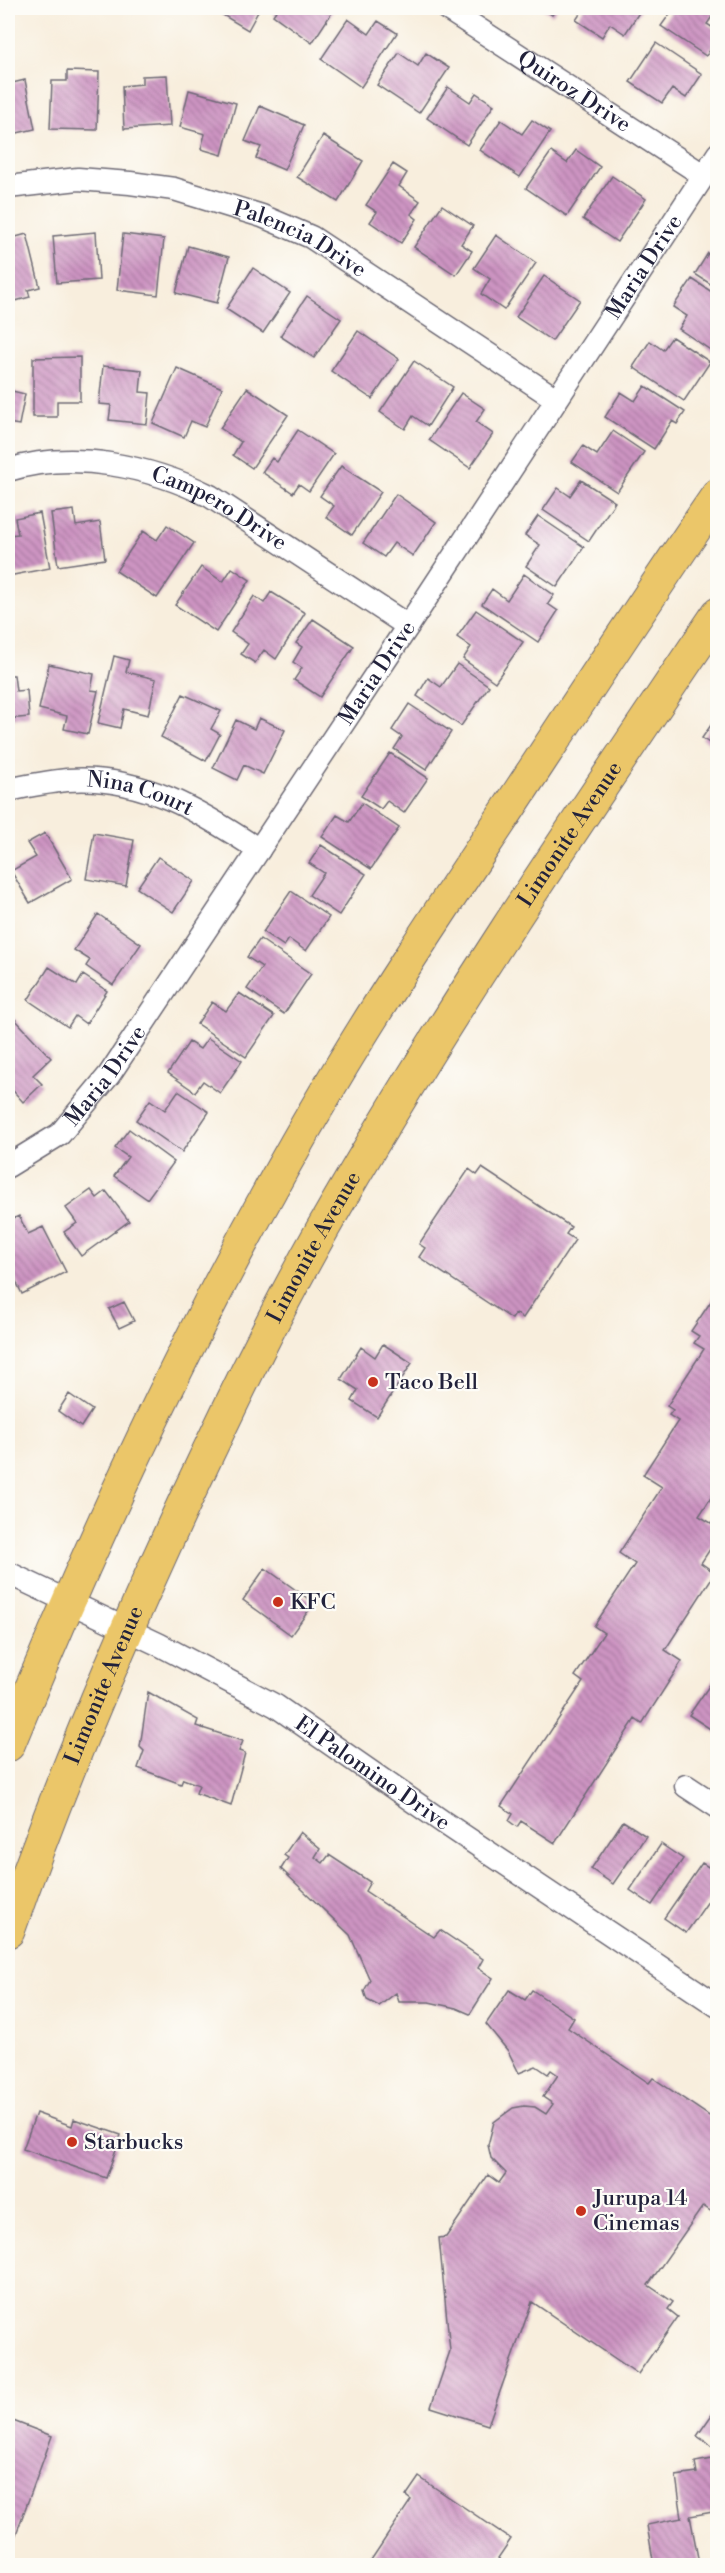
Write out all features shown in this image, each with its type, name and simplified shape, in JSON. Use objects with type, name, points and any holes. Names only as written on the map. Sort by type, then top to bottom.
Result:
[{"type":"main road","points":[[8,1745],[66,1601],[184,1354],[255,1218],[331,1083],[396,978],[717,495]]},
{"type":"main road","name":"Limonite Avenue","points":[[8,1931],[59,1791],[125,1629],[249,1365],[321,1232],[445,1024],[717,614]]},
{"type":"street","name":"Quiroz Drive","points":[[446,8],[703,175]]},
{"type":"street","name":"Maria Drive","points":[[8,1166],[60,1134],[86,1105],[408,626],[717,154]]},
{"type":"street","name":"Palencia Drive","points":[[8,187],[78,179],[130,183],[174,189],[262,216],[311,237],[555,399]]},
{"type":"street","name":"Campero Drive","points":[[8,470],[48,462],[88,462],[146,471],[178,480],[210,496],[408,626]]},
{"type":"street","name":"Nina Court","points":[[8,790],[68,780],[111,783],[152,791],[183,803],[214,820],[259,850]]},
{"type":"street","name":"El Palomino Drive","points":[[8,1573],[125,1629],[276,1706],[443,1822],[717,2006]]},
{"type":"street","points":[[686,1786],[717,1807]]},
{"type":"building","points":[[211,8],[260,8],[248,30]]},
{"type":"building","points":[[278,8],[335,8],[312,43],[273,15]]},
{"type":"building","points":[[542,8],[557,8],[552,15]]},
{"type":"building","points":[[584,8],[642,8],[625,34],[610,24],[602,37],[576,20]]},
{"type":"building","points":[[674,8],[718,8],[707,24],[718,31],[718,39],[706,56],[661,26]]},
{"type":"building","points":[[348,19],[369,34],[378,21],[397,33],[361,87],[321,59]]},
{"type":"building","points":[[656,43],[702,74],[686,98],[672,89],[662,103],[630,82]]},
{"type":"building","points":[[399,53],[418,66],[426,53],[449,68],[419,113],[377,85]]},
{"type":"building","points":[[67,71],[99,72],[97,130],[50,129],[52,81],[67,81]]},
{"type":"building","points":[[167,75],[170,126],[124,129],[122,86],[142,84],[142,76]]},
{"type":"building","points":[[25,80],[35,129],[8,135],[8,84]]},
{"type":"building","points":[[448,87],[470,102],[476,93],[494,105],[467,145],[427,118]]},
{"type":"building","points":[[189,90],[236,103],[222,155],[201,149],[205,134],[180,127]]},
{"type":"building","points":[[260,106],[304,125],[284,170],[256,158],[261,147],[245,141]]},
{"type":"building","points":[[501,120],[522,134],[532,120],[550,132],[520,177],[480,150]]},
{"type":"building","points":[[323,136],[363,161],[338,202],[297,177]]},
{"type":"building","points":[[576,150],[600,167],[567,216],[526,188],[551,152],[567,163]]},
{"type":"building","points":[[393,164],[407,173],[399,186],[420,201],[411,214],[417,219],[401,243],[370,222],[377,212],[366,205]]},
{"type":"building","points":[[612,176],[646,199],[617,242],[583,219]]},
{"type":"building","points":[[442,205],[473,226],[461,244],[472,251],[456,275],[414,247]]},
{"type":"building","points":[[96,232],[99,280],[57,283],[53,236]]},
{"type":"building","points":[[27,234],[40,287],[28,290],[30,297],[8,303],[8,239]]},
{"type":"building","points":[[123,234],[164,239],[158,295],[117,290]]},
{"type":"building","points":[[496,235],[536,263],[504,310],[481,294],[490,279],[474,268]]},
{"type":"building","points":[[188,246],[229,257],[217,303],[176,293]]},
{"type":"building","points":[[708,253],[718,260],[718,289],[695,274]]},
{"type":"building","points":[[253,268],[290,293],[263,333],[226,309]]},
{"type":"building","points":[[544,276],[580,300],[552,341],[516,317]]},
{"type":"building","points":[[692,279],[718,296],[718,355],[679,329],[687,316],[673,307]]},
{"type":"building","points":[[307,296],[341,319],[314,358],[280,336]]},
{"type":"building","points":[[358,331],[399,359],[372,399],[331,371]]},
{"type":"building","points":[[672,337],[710,362],[684,401],[633,367],[650,341],[663,350]]},
{"type":"building","points":[[80,357],[80,401],[57,401],[57,417],[33,417],[33,358]]},
{"type":"building","points":[[414,361],[453,387],[428,426],[413,416],[405,429],[380,412]]},
{"type":"building","points":[[103,366],[142,370],[140,392],[150,393],[147,424],[109,420],[111,405],[99,404]]},
{"type":"building","points":[[177,368],[222,388],[205,427],[191,421],[184,437],[153,423]]},
{"type":"building","points":[[645,386],[685,412],[677,424],[672,421],[654,449],[605,417],[621,392],[635,401]]},
{"type":"building","points":[[247,388],[288,415],[252,468],[233,455],[241,442],[220,428]]},
{"type":"building","points":[[8,390],[25,394],[19,425],[8,423]]},
{"type":"building","points":[[461,393],[485,409],[476,422],[493,434],[470,468],[429,440]]},
{"type":"building","points":[[298,430],[334,454],[309,491],[299,484],[293,493],[262,472],[272,458],[277,462]]},
{"type":"building","points":[[613,431],[644,452],[617,492],[572,462],[583,446],[597,455]]},
{"type":"building","points":[[341,466],[381,492],[352,535],[326,517],[334,506],[320,496]]},
{"type":"building","points":[[581,480],[615,502],[589,541],[543,510],[558,488],[570,496]]},
{"type":"building","points":[[396,494],[436,522],[413,556],[394,543],[384,557],[363,543]]},
{"type":"building","points":[[74,510],[76,526],[100,522],[105,559],[58,566],[51,513]]},
{"type":"building","points":[[40,513],[50,568],[8,576],[8,535],[18,534],[15,518]]},
{"type":"building","points":[[538,516],[584,547],[557,587],[526,566],[540,545],[525,535]]},
{"type":"building","points":[[167,525],[194,543],[157,598],[116,571],[143,531],[157,540]]},
{"type":"building","points":[[201,567],[223,582],[232,568],[250,580],[216,632],[175,605]]},
{"type":"building","points":[[524,574],[554,595],[548,604],[558,611],[538,642],[482,604],[492,589],[507,600]]},
{"type":"building","points":[[271,592],[305,613],[276,659],[264,650],[255,663],[241,654],[248,644],[231,632],[254,596],[264,603]]},
{"type":"building","points":[[476,610],[523,642],[495,682],[463,659],[471,647],[457,637]]},
{"type":"building","points":[[313,619],[354,646],[320,697],[294,680],[302,668],[293,662],[302,647],[296,643]]},
{"type":"building","points":[[114,656],[129,660],[126,672],[156,679],[148,715],[124,709],[120,728],[98,723]]},
{"type":"building","points":[[49,664],[94,674],[91,690],[98,691],[88,734],[64,729],[67,716],[39,709]]},
{"type":"building","points":[[457,664],[489,686],[461,726],[417,696],[428,678],[441,687]]},
{"type":"building","points":[[8,675],[14,675],[16,691],[27,690],[29,717],[8,719]]},
{"type":"building","points":[[183,694],[221,711],[211,729],[220,734],[206,761],[161,737]]},
{"type":"building","points":[[409,704],[451,732],[426,770],[394,749],[402,737],[392,730]]},
{"type":"building","points":[[718,715],[718,749],[702,738]]},
{"type":"building","points":[[259,718],[285,730],[263,774],[244,765],[237,780],[213,768],[236,720],[254,729]]},
{"type":"building","points":[[390,753],[428,778],[404,813],[387,801],[381,809],[361,796]]},
{"type":"building","points":[[362,803],[399,828],[371,869],[322,837],[337,815],[349,822]]},
{"type":"building","points":[[45,833],[72,879],[30,903],[11,871],[36,857],[27,843]]},
{"type":"building","points":[[94,833],[134,840],[126,886],[86,879]]},
{"type":"building","points":[[321,845],[366,874],[339,915],[309,895],[324,873],[309,863]]},
{"type":"building","points":[[158,857],[194,881],[173,912],[137,888]]},
{"type":"building","points":[[291,891],[329,917],[306,951],[289,939],[284,946],[263,932]]},
{"type":"building","points":[[98,914],[141,944],[113,985],[86,966],[90,960],[74,950]]},
{"type":"building","points":[[260,939],[311,974],[284,1014],[247,989],[262,967],[247,957]]},
{"type":"building","points":[[49,967],[77,985],[83,975],[107,991],[86,1024],[75,1016],[68,1027],[28,1000]]},
{"type":"building","points":[[239,993],[274,1016],[246,1057],[197,1024],[212,1002],[226,1011]]},
{"type":"building","points":[[14,1018],[51,1058],[33,1075],[42,1084],[23,1102],[8,1085],[8,1024]]},
{"type":"building","points":[[208,1038],[242,1061],[220,1093],[203,1081],[195,1092],[168,1073],[189,1042],[200,1049]]},
{"type":"building","points":[[178,1091],[209,1112],[182,1152],[136,1120],[150,1100],[165,1110]]},
{"type":"building","points":[[129,1129],[174,1162],[147,1199],[114,1176],[128,1157],[115,1148]]},
{"type":"building","points":[[482,1168],[571,1227],[566,1234],[575,1240],[523,1318],[516,1313],[512,1319],[419,1257],[425,1248],[419,1244],[469,1169],[477,1175]]},
{"type":"building","points":[[91,1190],[97,1198],[106,1191],[129,1221],[81,1256],[64,1232],[77,1223],[66,1208]]},
{"type":"building","points":[[19,1216],[28,1234],[43,1227],[66,1272],[22,1294],[8,1264],[8,1221]]},
{"type":"building","points":[[718,1291],[718,1487],[699,1516],[718,1527],[718,1537],[701,1563],[715,1573],[665,1650],[682,1661],[642,1724],[635,1719],[555,1843],[521,1821],[517,1827],[509,1821],[513,1814],[501,1806],[583,1682],[575,1676],[604,1633],[594,1626],[635,1564],[619,1553],[662,1487],[643,1475],[678,1421],[669,1415],[673,1410],[667,1406],[704,1349],[694,1343],[699,1336],[691,1331]]},
{"type":"building","points":[[124,1302],[134,1321],[119,1328],[109,1309]]},
{"type":"building","name":"Taco Bell","points":[[383,1344],[412,1363],[377,1417],[352,1401],[358,1390],[341,1379],[361,1347],[375,1357]]},
{"type":"building","points":[[69,1394],[92,1410],[81,1427],[58,1411]]},
{"type":"building","name":"KFC","points":[[265,1568],[314,1603],[291,1635],[243,1600]]},
{"type":"building","points":[[718,1673],[718,1734],[689,1715]]},
{"type":"building","points":[[148,1692],[198,1720],[196,1726],[243,1741],[239,1751],[245,1753],[231,1806],[196,1793],[199,1785],[183,1779],[181,1784],[138,1768],[144,1751],[140,1747]]},
{"type":"building","points":[[623,1821],[646,1836],[613,1884],[591,1869]]},
{"type":"building","points":[[300,1832],[320,1849],[315,1857],[323,1863],[329,1855],[370,1882],[365,1891],[434,1937],[440,1930],[483,1959],[478,1968],[493,1978],[470,2014],[456,2008],[429,2002],[399,2002],[396,1993],[379,2006],[367,2000],[364,1991],[370,1980],[350,1935],[281,1869],[288,1858],[284,1855]]},
{"type":"building","points":[[661,1844],[683,1859],[652,1905],[630,1890]]},
{"type":"building","points":[[702,1863],[718,1873],[718,1887],[686,1933],[664,1918]]},
{"type":"building","points":[[718,1925],[718,1937],[712,1933]]},
{"type":"building","name":"Jurupa 14 Cinemas","points":[[509,1990],[525,2000],[532,1990],[574,2018],[568,2028],[649,2083],[653,2078],[718,2122],[718,2216],[703,2206],[648,2285],[673,2302],[668,2309],[678,2317],[638,2374],[532,2302],[488,2425],[431,2407],[450,2351],[439,2238],[446,2237],[488,2175],[499,2183],[506,2173],[491,2158],[488,2145],[494,2122],[513,2108],[535,2107],[546,2114],[553,2104],[543,2097],[558,2075],[551,2070],[548,2074],[536,2066],[519,2073],[508,2051],[486,2024]]},
{"type":"building","name":"Starbucks","points":[[36,2113],[72,2126],[74,2119],[121,2135],[106,2178],[23,2149]]},
{"type":"building","points":[[718,2406],[718,2450],[697,2436]]},
{"type":"building","points":[[8,2419],[52,2436],[8,2556]]},
{"type":"building","points":[[712,2459],[713,2468],[718,2467],[718,2511],[690,2516],[699,2563],[654,2566],[647,2525],[682,2518],[676,2476],[697,2473],[695,2462]]},
{"type":"building","points":[[419,2477],[511,2539],[498,2558],[509,2566],[367,2566],[411,2500],[406,2496]]},
{"type":"place","name":"Taco Bell","points":[[373,1382]]},
{"type":"place","name":"KFC","points":[[278,1602]]},
{"type":"place","name":"Starbucks","points":[[72,2142]]},
{"type":"place","name":"Jurupa 14 Cinemas","points":[[581,2211]]}]
